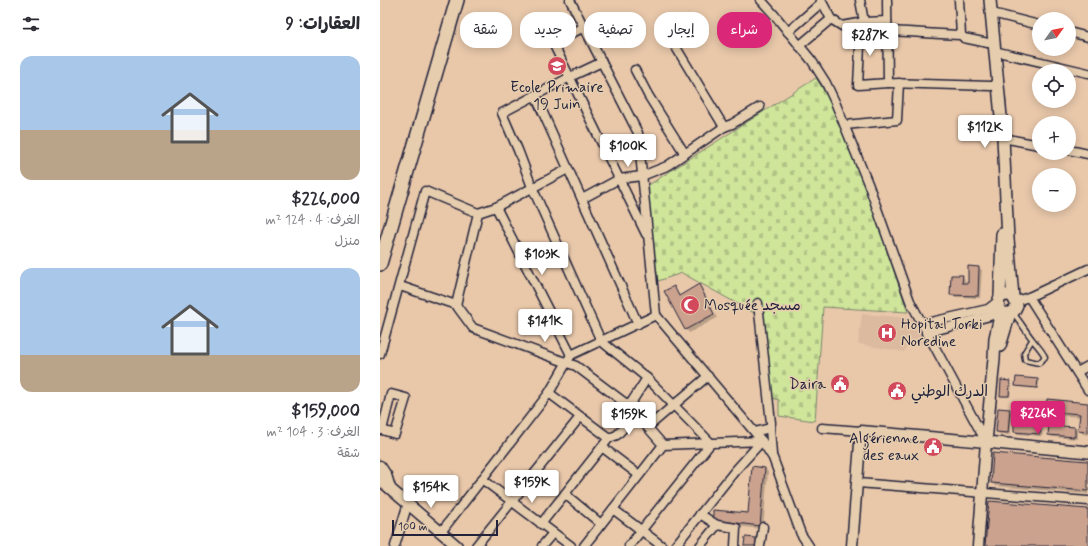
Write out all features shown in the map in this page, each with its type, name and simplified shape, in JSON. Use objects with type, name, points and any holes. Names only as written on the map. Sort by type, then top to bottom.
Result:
[{"type":"main road","points":[[380,264],[457,0]]},
{"type":"main road","points":[[983,0],[1003,138],[1008,239],[1007,306],[1000,346],[994,359],[986,442],[1088,452]]},
{"type":"main road","points":[[990,0],[992,13],[991,86],[999,173],[1007,306]]},
{"type":"street","points":[[570,0],[584,27],[553,43],[649,240]]},
{"type":"street","points":[[761,0],[800,46],[826,82],[869,186],[910,301],[986,442],[978,546]]},
{"type":"street","points":[[860,0],[858,85],[899,83],[991,86]]},
{"type":"street","points":[[887,0],[888,83]]},
{"type":"street","points":[[959,0],[961,35]]},
{"type":"street","points":[[788,32],[821,2],[831,19],[842,26],[887,21]]},
{"type":"street","points":[[992,13],[1032,23]]},
{"type":"street","points":[[800,46],[831,19]]},
{"type":"street","points":[[887,31],[961,35],[964,38],[991,47],[1088,73]]},
{"type":"street","points":[[1076,34],[1088,37]]},
{"type":"street","points":[[595,48],[638,133],[656,315],[762,441],[773,458],[801,534],[809,546]]},
{"type":"street","points":[[677,49],[724,127]]},
{"type":"street","points":[[602,62],[502,113],[532,187],[601,341],[647,378],[711,443]]},
{"type":"street","points":[[635,70],[648,95],[685,154]]},
{"type":"street","points":[[844,125],[897,120],[899,83]]},
{"type":"street","points":[[535,95],[638,324]]},
{"type":"street","points":[[582,198],[619,179],[642,176],[667,166],[724,127],[732,124],[760,107]]},
{"type":"street","points":[[1003,138],[1032,144]]},
{"type":"street","points":[[1076,151],[1088,154]]},
{"type":"street","points":[[380,354],[425,191],[478,213],[496,206],[568,168]]},
{"type":"street","points":[[496,206],[569,358],[576,366],[629,406],[663,445]]},
{"type":"street","points":[[456,305],[478,213]]},
{"type":"street","points":[[926,333],[990,316],[1007,306],[1088,269]]},
{"type":"street","points":[[400,286],[456,305],[473,328],[569,358]]},
{"type":"street","points":[[1029,297],[1088,390]]},
{"type":"street","points":[[758,303],[771,423],[770,428],[773,458]]},
{"type":"street","points":[[922,324],[1007,306]]},
{"type":"street","points":[[441,532],[549,394],[569,358],[656,315]]},
{"type":"street","points":[[1077,372],[1088,366]]},
{"type":"street","points":[[648,427],[708,376]]},
{"type":"street","points":[[629,406],[647,378]]},
{"type":"street","points":[[392,394],[406,398],[395,434],[381,430],[392,394]]},
{"type":"street","points":[[549,394],[609,438]]},
{"type":"street","points":[[541,524],[602,446],[609,438],[617,435],[636,414]]},
{"type":"street","points":[[476,546],[580,416]]},
{"type":"street","points":[[755,432],[770,428]]},
{"type":"street","points":[[822,428],[986,442]]},
{"type":"street","points":[[852,546],[861,431]]},
{"type":"street","points":[[584,546],[663,445],[762,441]]},
{"type":"street","points":[[676,546],[734,472],[762,441]]},
{"type":"street","points":[[629,546],[711,443]]},
{"type":"street","points":[[602,446],[639,476]]},
{"type":"street","points":[[380,466],[382,469],[380,474]]},
{"type":"street","points":[[380,466],[386,475],[390,488]]},
{"type":"street","points":[[482,479],[571,546]]},
{"type":"street","points":[[380,480],[456,546]]},
{"type":"street","points":[[858,483],[1088,501]]},
{"type":"street","points":[[565,494],[602,524]]},
{"type":"street","points":[[395,546],[408,503]]},
{"type":"street","points":[[613,509],[662,546]]},
{"type":"street","points":[[700,514],[717,525],[736,528],[735,546]]},
{"type":"street","points":[[700,546],[717,525]]},
{"type":"street","points":[[760,546],[763,527]]},
{"type":"street","points":[[542,546],[553,532]]},
{"type":"lane","points":[[1007,306],[1032,340],[1042,350],[1045,357],[1039,363],[1025,360],[1024,353],[1032,340]]},
{"type":"shaded area","points":[[862,314],[912,318],[926,343],[908,344],[904,352],[858,344]]},
{"type":"green space","points":[[816,78],[831,102],[864,184],[908,312],[823,307],[815,421],[779,416],[779,400],[769,397],[760,320],[754,313],[682,273],[658,281],[644,188]]},
{"type":"building","points":[[968,266],[979,267],[978,296],[950,295],[951,275],[963,275],[962,283],[968,283]]},
{"type":"building","name":"Mosquée مسجد","points":[[699,284],[714,314],[685,330],[664,291],[674,286],[679,296]]},
{"type":"building","points":[[1016,377],[1038,379],[1037,388],[1015,386]]},
{"type":"building","points":[[1001,380],[1010,381],[1009,396],[1000,396]]},
{"type":"building","points":[[1047,399],[1088,403],[1088,432],[1078,431],[1080,414],[1046,411]]},
{"type":"building","points":[[998,408],[1010,409],[1008,433],[996,432]]},
{"type":"building","points":[[1014,422],[1041,424],[1040,434],[1014,432]]},
{"type":"building","points":[[1049,425],[1075,427],[1075,437],[1048,435]]},
{"type":"building","points":[[993,453],[1088,461],[1088,491],[991,483]]},
{"type":"building","points":[[752,466],[765,468],[760,526],[713,520],[713,510],[748,513]]},
{"type":"building","points":[[989,501],[1088,509],[1088,546],[985,546]]},
{"type":"building","points":[[745,537],[756,538],[756,546],[744,546]]},
{"type":"place","name":"Ecole Primaire 19 Juin","points":[[557,66]]},
{"type":"place","name":"Mosquée مسجد","points":[[690,305]]},
{"type":"place","name":"Hopital Torki Noredine","points":[[887,333]]},
{"type":"place","name":"Daira","points":[[840,384]]},
{"type":"place","name":"الدرك الوطني","points":[[897,391]]},
{"type":"place","name":"Algérienne des eaux","points":[[933,447]]}]
